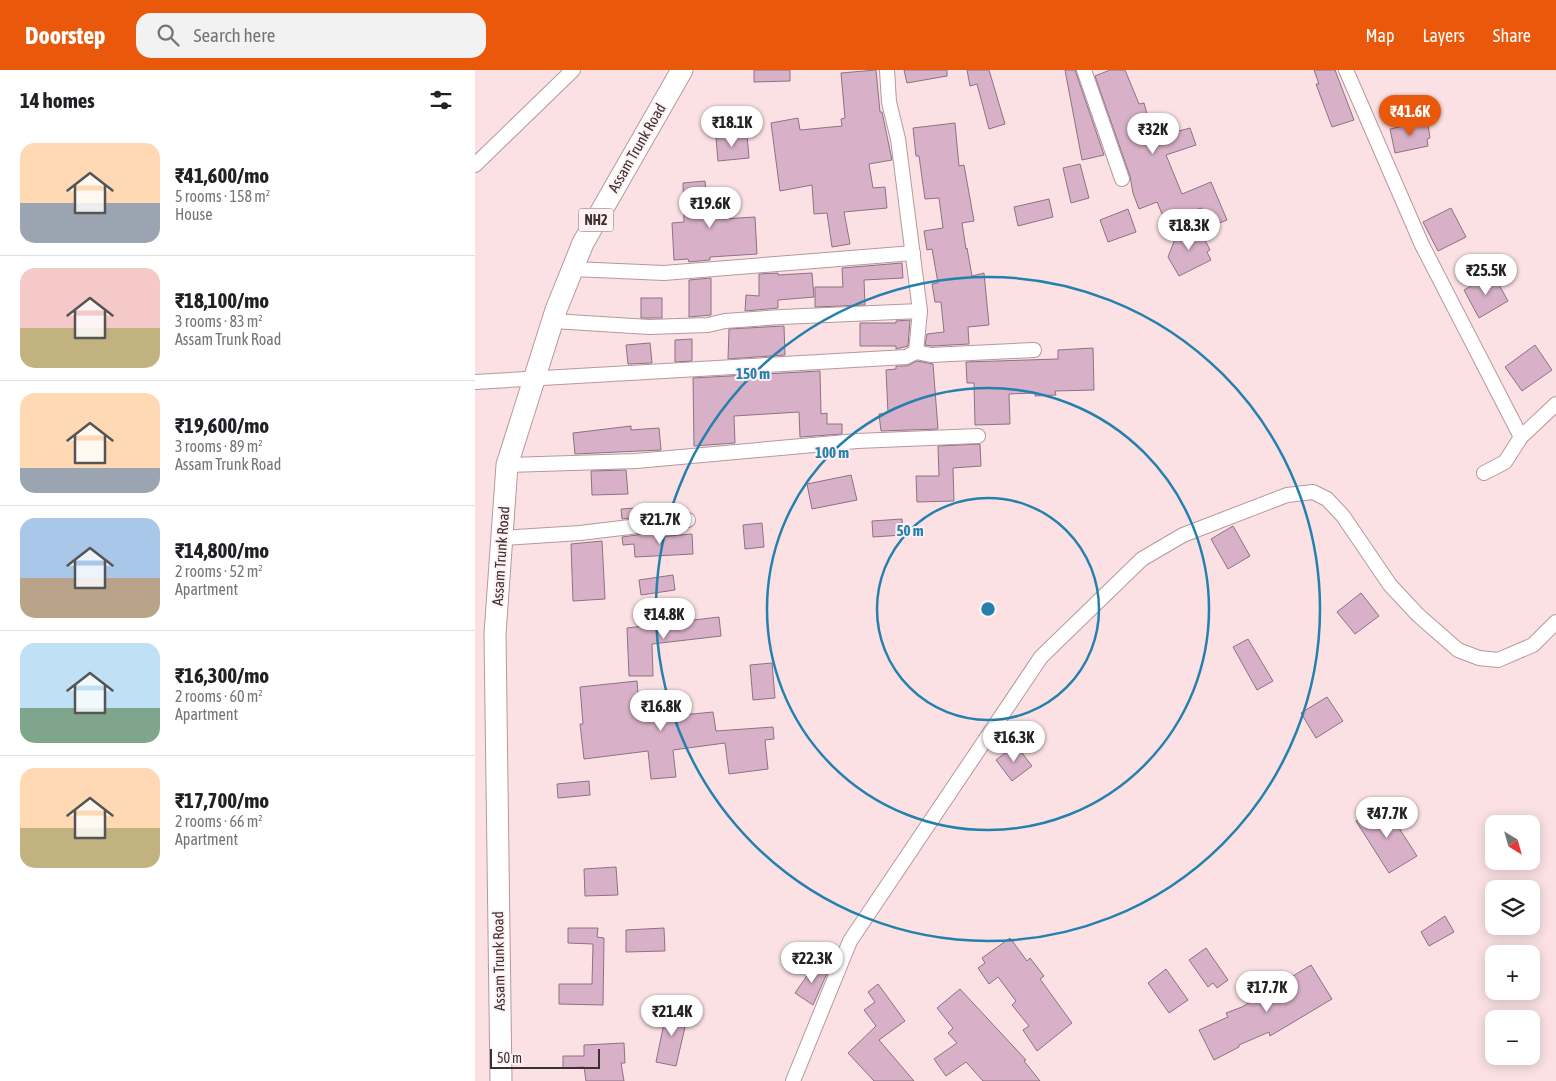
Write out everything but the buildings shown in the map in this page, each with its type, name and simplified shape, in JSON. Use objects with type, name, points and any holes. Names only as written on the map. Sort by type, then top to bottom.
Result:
[{"type":"highway","name":"Assam Trunk Road","points":[[501,1081],[495,634],[507,465],[553,321],[583,243],[682,70]]},
{"type":"street","points":[[475,165],[573,70]]},
{"type":"street","points":[[887,70],[889,102],[897,139],[920,311],[916,352]]},
{"type":"street","points":[[1084,70],[1122,179]]},
{"type":"street","points":[[1346,70],[1422,245],[1521,437]]},
{"type":"street","points":[[573,269],[664,273],[913,253]]},
{"type":"street","points":[[553,321],[659,327],[708,325],[725,321],[781,317],[920,311]]},
{"type":"street","points":[[475,382],[906,357],[916,352],[931,355],[1034,350]]},
{"type":"street","points":[[1484,473],[1505,462],[1521,437],[1556,404]]},
{"type":"street","points":[[507,465],[636,460],[857,441],[978,436]]},
{"type":"street","points":[[793,1081],[850,941],[1041,658],[1142,559],[1183,535],[1287,495],[1313,492],[1327,499],[1343,516],[1390,585],[1417,615],[1458,650],[1479,658],[1498,660],[1533,645],[1556,622]]},
{"type":"street","points":[[502,538],[580,533],[688,520]]}]
